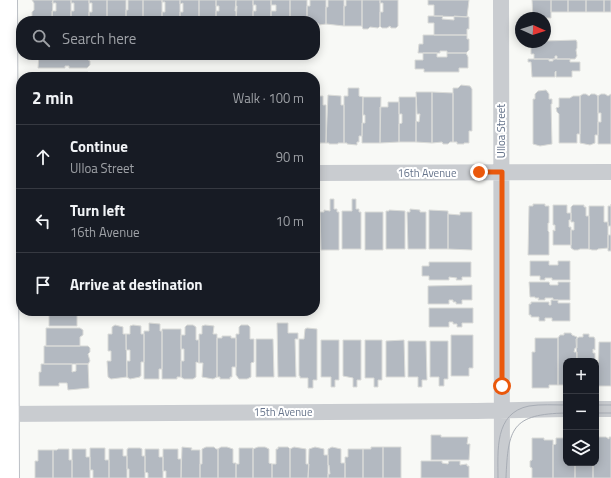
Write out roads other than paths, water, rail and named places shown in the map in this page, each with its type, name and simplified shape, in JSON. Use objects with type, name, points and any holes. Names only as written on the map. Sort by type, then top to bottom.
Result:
[{"type":"street","points":[[6,0],[9,174],[4,414],[8,478]]},
{"type":"street","name":"Ulloa Street","points":[[501,0],[502,478]]},
{"type":"street","name":"16th Avenue","points":[[320,173],[611,172]]},
{"type":"street","name":"15th Avenue","points":[[4,414],[563,409]]},
{"type":"street","points":[[599,409],[611,409]]},
{"type":"tram line","points":[[498,478],[500,434],[509,416],[518,410],[529,406],[563,405]]},
{"type":"tram line","points":[[599,405],[611,405]]},
{"type":"tram line","points":[[506,478],[509,447],[516,427],[524,421],[534,417],[563,413]]},
{"type":"tram line","points":[[599,413],[611,413]]}]
